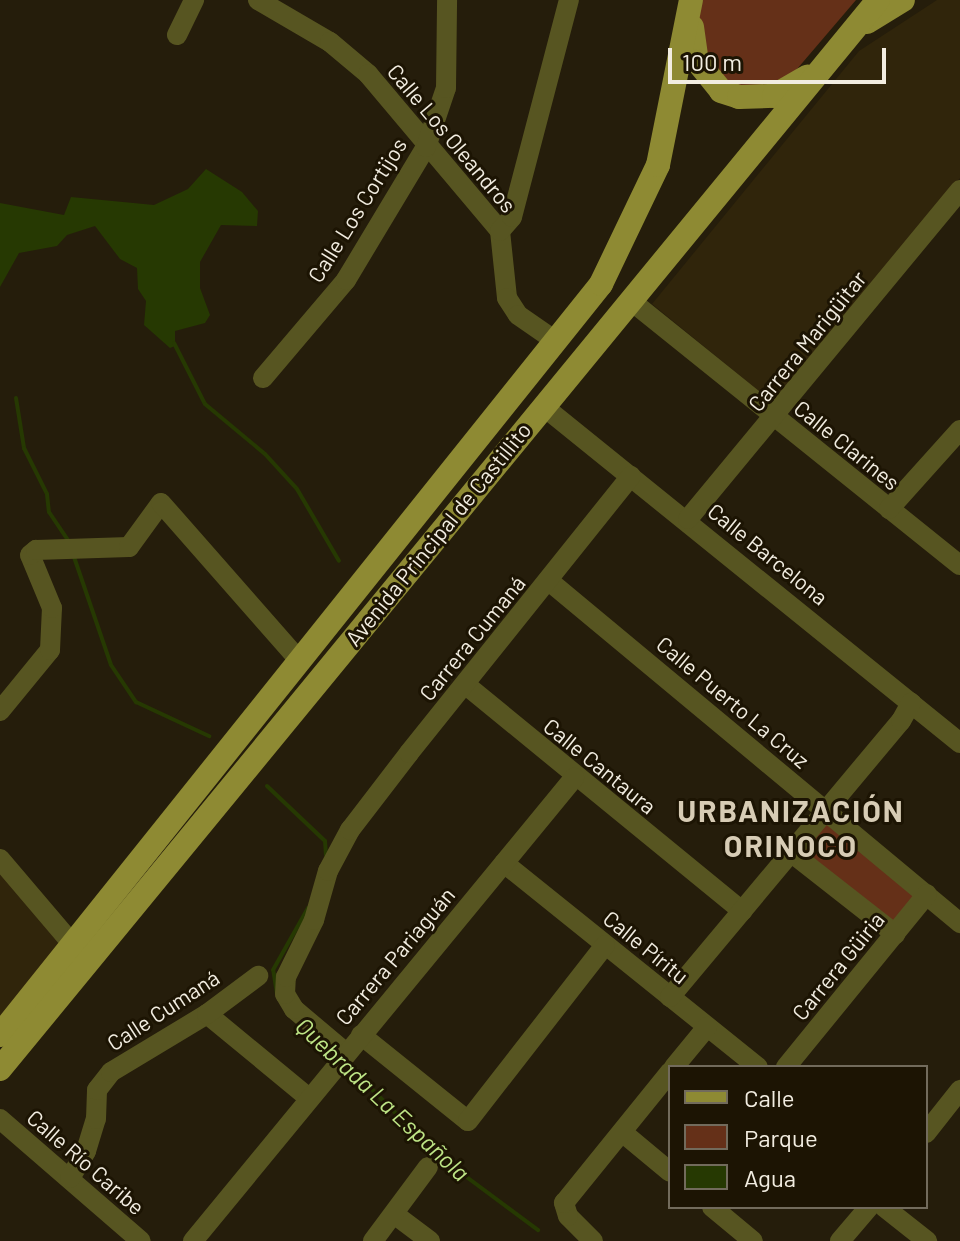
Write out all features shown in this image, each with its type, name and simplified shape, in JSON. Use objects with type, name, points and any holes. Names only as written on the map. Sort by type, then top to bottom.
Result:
[{"type":"main road","points":[[691,0],[697,61],[713,84],[735,97],[774,96],[795,85],[852,32],[903,0]]},
{"type":"main road","name":"Avenida Principal de Castillito","points":[[0,1069],[80,953],[300,661],[601,284],[658,165],[691,0]]},
{"type":"main road","name":"Avenida Principal de Castillito","points":[[0,1035],[80,953],[543,406],[878,0]]},
{"type":"street","points":[[177,35],[194,0]]},
{"type":"street","name":"Calle Los Oleandros","points":[[258,0],[330,42],[368,74],[426,147],[500,231],[507,298],[518,315],[557,342]]},
{"type":"street","name":"Calle Los Cortijos","points":[[263,378],[346,280],[426,147],[446,88],[447,0]]},
{"type":"street","points":[[500,231],[512,217],[569,0]]},
{"type":"street","name":"Carrera Marigüitar","points":[[688,519],[775,418],[960,190]]},
{"type":"street","name":"Calle Clarines","points":[[630,300],[960,565]]},
{"type":"street","name":"Calle Barcelona","points":[[543,406],[688,519],[960,743]]},
{"type":"street","points":[[889,509],[960,430]]},
{"type":"street","name":"Carrera Cumaná","points":[[342,1057],[294,1009],[285,994],[293,958],[350,830],[631,476]]},
{"type":"street","points":[[0,711],[50,650],[52,608],[30,555],[36,550],[129,547],[161,503],[300,661]]},
{"type":"street","name":"Calle Puerto La Cruz","points":[[549,581],[960,923]]},
{"type":"street","name":"Calle Cantaura","points":[[466,685],[574,778],[742,911]]},
{"type":"street","points":[[670,997],[793,854],[911,703]]},
{"type":"street","name":"Carrera Pariaguán","points":[[193,1241],[574,778]]},
{"type":"street","points":[[793,854],[895,934]]},
{"type":"street","points":[[0,859],[80,953]]},
{"type":"street","name":"Calle Píritu","points":[[504,863],[755,1065]]},
{"type":"street","name":"Carrera Güiria","points":[[788,1065],[927,894]]},
{"type":"street","points":[[361,1035],[468,1121],[605,945]]},
{"type":"street","name":"Calle Cumaná","points":[[70,1178],[93,1130],[97,1090],[111,1072],[207,1014],[258,976]]},
{"type":"street","points":[[207,1014],[309,1098]]},
{"type":"street","points":[[676,1065],[707,1027]]},
{"type":"street","points":[[593,1241],[568,1216],[564,1203],[668,1074]]},
{"type":"street","points":[[928,1130],[960,1090]]},
{"type":"street","name":"Calle Río Caribe","points":[[0,1119],[141,1241]]},
{"type":"street","points":[[622,1132],[668,1170]]},
{"type":"street","points":[[373,1241],[428,1167]]},
{"type":"street","points":[[714,1209],[753,1241]]},
{"type":"street","points":[[840,1241],[867,1209]]},
{"type":"street","points":[[887,1209],[927,1241]]},
{"type":"street","points":[[394,1214],[430,1241]]},
{"type":"shaded area","points":[[937,0],[960,0],[960,178],[777,406],[652,304],[859,51]]},
{"type":"shaded area","points":[[0,851],[79,938],[0,1040]]},
{"type":"green space","points":[[698,0],[856,0],[774,96],[720,84],[695,35]]},
{"type":"green space","points":[[828,818],[919,894],[890,930],[798,853]]},
{"type":"water","points":[[206,169],[242,192],[258,211],[257,226],[221,225],[200,262],[200,288],[210,315],[205,323],[175,331],[175,346],[170,348],[144,325],[146,301],[138,289],[137,268],[120,259],[95,226],[67,235],[57,246],[19,253],[0,287],[0,203],[64,215],[71,197],[154,205],[188,189]]},
{"type":"waterway","points":[[174,343],[205,404],[265,454],[297,489],[339,561]]},
{"type":"waterway","name":"Quebrada La Española","points":[[16,398],[24,448],[47,494],[49,512],[69,542]]},
{"type":"waterway","name":"Quebrada La Española","points":[[73,554],[111,665],[136,702],[209,736]]},
{"type":"waterway","name":"Quebrada La Española","points":[[267,786],[325,841],[326,855]]},
{"type":"waterway","name":"Quebrada La Española","points":[[277,994],[273,970],[308,908]]},
{"type":"waterway","name":"Quebrada La Española","points":[[347,1064],[437,1155],[538,1230]]},
{"type":"district","name":"URBANIZACIÓN ORINOCO","points":[[791,827]]}]
